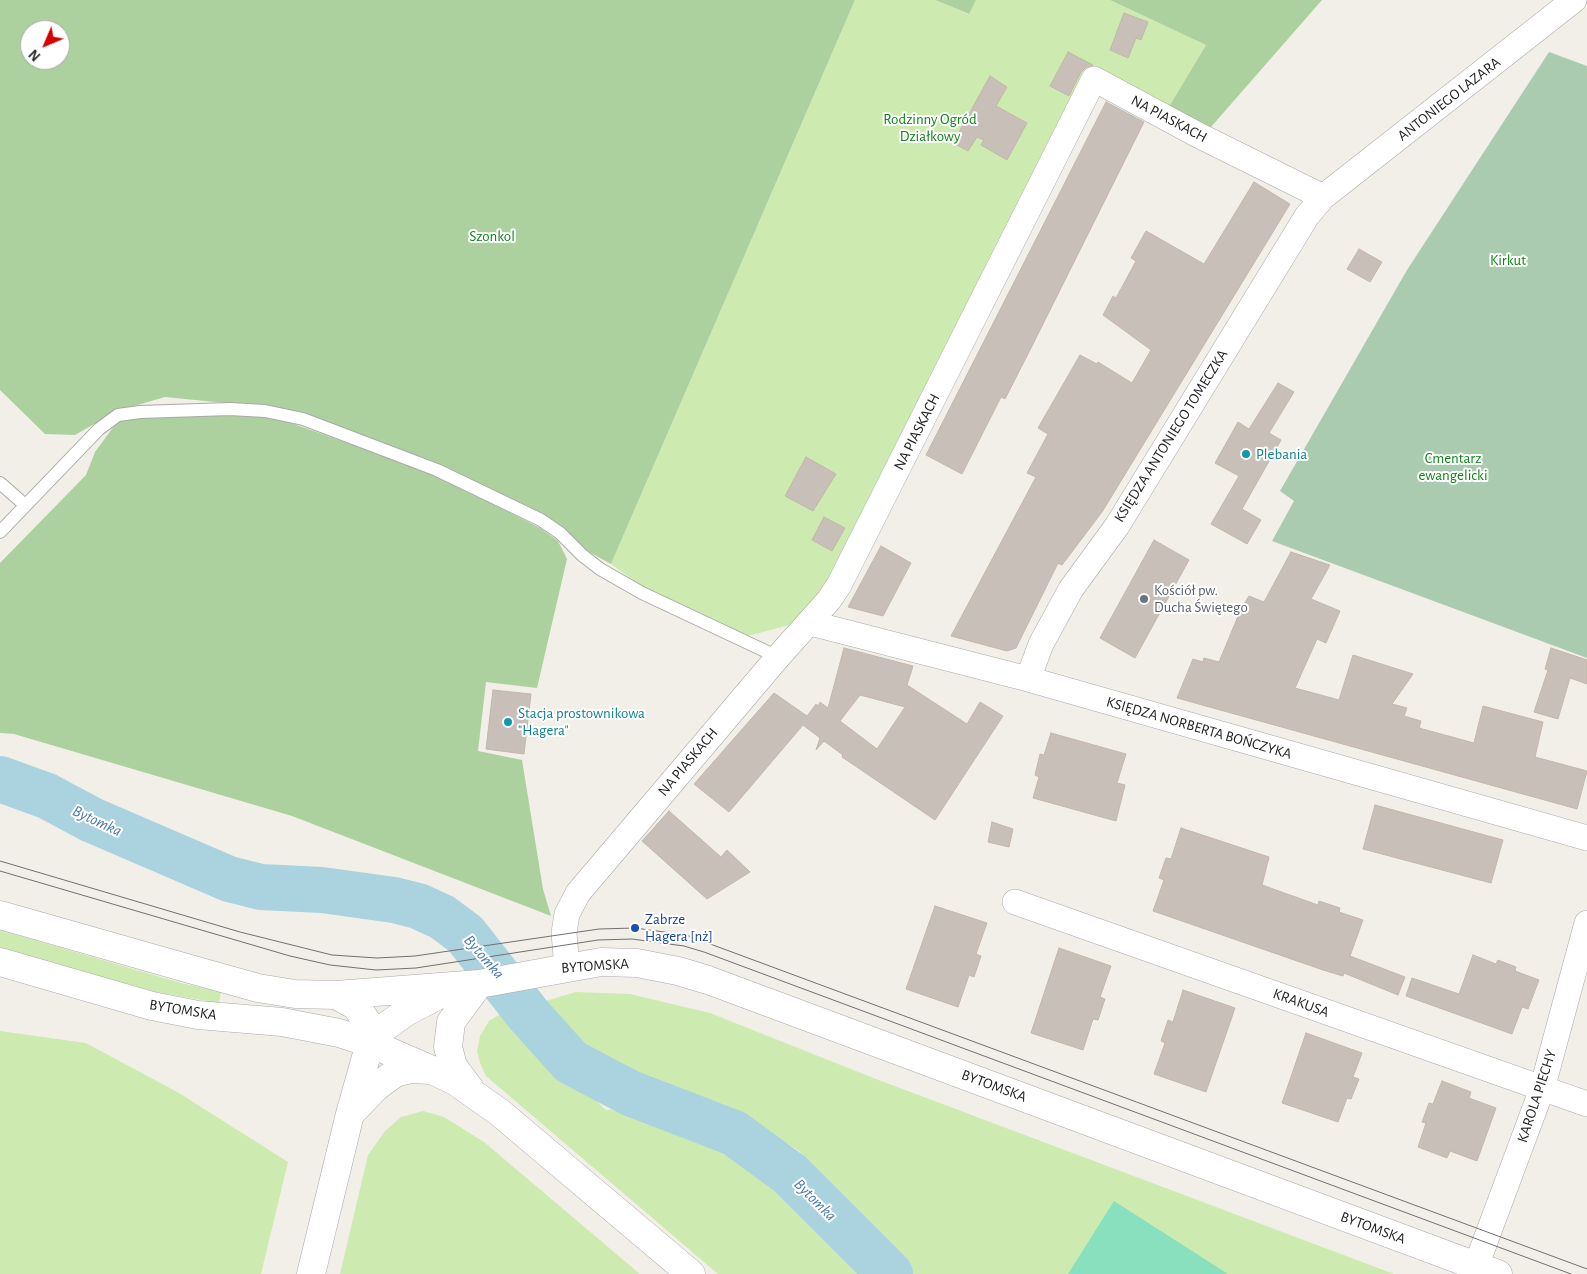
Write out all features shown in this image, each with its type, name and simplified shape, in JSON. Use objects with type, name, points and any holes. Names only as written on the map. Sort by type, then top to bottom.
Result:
[{"type":"street","name":"ANTONIEGO LAZARA","points":[[1323,197],[1574,0]]},
{"type":"street","name":"NA PIASKACH","points":[[558,969],[567,914],[578,894],[778,657],[810,622],[839,585],[1094,79],[1198,135],[1323,197]]},
{"type":"street","name":"KSIĘDZA ANTONIEGO TOMECZKA","points":[[1028,679],[1041,644],[1071,589],[1117,526],[1307,216],[1323,197]]},
{"type":"street","name":"KSIĘDZA NORBERTA BOŃCZYKA","points":[[810,622],[1028,679],[1587,838]]},
{"type":"street","name":"KRAKUSA","points":[[1016,902],[1587,1104]]},
{"type":"street","name":"BYTOMSKA","points":[[0,915],[258,988],[295,994],[336,995],[467,985],[601,962],[637,963],[678,971],[708,980],[1487,1270]]},
{"type":"street","name":"KAROLA PIECHY","points":[[1487,1270],[1542,1089],[1587,923]]},
{"type":"street","name":"BYTOMSKA","points":[[0,962],[152,1006],[198,1015],[307,1026],[370,1043],[432,1070],[474,1094],[524,1132],[691,1274]]},
{"type":"street","name":"BYTOMSKA","points":[[370,1043],[385,1027],[406,1012],[467,985]]},
{"type":"street","name":"BYTOMSKA","points":[[467,985],[451,1022],[448,1047],[453,1066],[474,1094]]},
{"type":"street","name":"BYTOMSKA","points":[[336,995],[356,1006],[367,1022],[370,1043]]},
{"type":"street","points":[[311,1274],[350,1114],[370,1043]]},
{"type":"street","points":[[350,1114],[376,1087],[395,1073],[411,1070],[432,1070]]},
{"type":"lane","points":[[0,532],[99,429],[118,415],[140,412],[220,409],[265,411],[303,419],[437,470],[541,520],[560,533],[588,560],[633,588],[698,621],[778,657]]},
{"type":"lane","points":[[0,483],[25,505]]},
{"type":"green space","name":"Szonkol","points":[[0,0],[855,0],[611,564],[437,469],[245,405],[165,397],[117,411],[75,435],[45,434],[0,390]]},
{"type":"green space","name":"Rodzinny Ogród Działkowy","points":[[855,0],[935,0],[968,14],[976,0],[1110,0],[1206,45],[1164,115],[1086,82],[823,616],[744,637],[659,599],[611,564]]},
{"type":"green space","points":[[935,0],[976,0],[969,14]]},
{"type":"green space","points":[[1110,0],[1322,0],[1197,143],[1164,115],[1206,45]]},
{"type":"green space","name":"Cmentarz ewangelicki","points":[[1549,52],[1587,66],[1587,658],[1272,541],[1294,501],[1280,491],[1407,270]]},
{"type":"green space","points":[[183,410],[274,417],[435,474],[540,528],[558,541],[567,559],[537,688],[486,682],[478,751],[522,760],[543,889],[551,916],[292,816],[14,734],[0,733],[0,563],[86,475],[95,452],[117,422]]},
{"type":"green space","points":[[0,930],[181,983],[221,992],[219,1003],[156,992],[0,948]]},
{"type":"green space","points":[[576,992],[630,994],[710,1013],[876,1079],[1394,1274],[913,1274],[799,1151],[726,1105],[682,1090],[602,1070],[542,1002]]},
{"type":"green space","points":[[504,1012],[606,1110],[648,1107],[706,1129],[772,1172],[842,1237],[877,1274],[718,1274],[486,1076],[477,1051],[480,1036],[489,1021]]},
{"type":"green space","points":[[0,1031],[86,1043],[179,1093],[288,1162],[261,1274],[0,1274]]},
{"type":"green space","points":[[423,1111],[444,1117],[484,1142],[640,1274],[340,1274],[368,1155],[385,1131],[401,1117]]},
{"type":"green space","points":[[1114,1201],[1228,1274],[1068,1274]]},
{"type":"building","points":[[1124,13],[1148,22],[1141,40],[1136,38],[1128,58],[1110,50]]},
{"type":"building","points":[[1068,52],[1093,65],[1086,67],[1081,72],[1069,96],[1050,86]]},
{"type":"building","points":[[990,76],[1007,87],[996,106],[1027,123],[1007,160],[981,145],[984,140],[977,137],[968,151],[953,143]]},
{"type":"building","points":[[1106,102],[1144,122],[1005,399],[1001,397],[962,474],[926,455]]},
{"type":"building","points":[[1254,182],[1290,204],[1102,512],[1062,565],[1058,563],[1016,648],[1007,651],[951,636],[1036,477],[1027,473],[1048,434],[1038,428],[1080,355],[1097,364],[1098,362],[1132,383],[1151,350],[1103,315],[1113,296],[1116,298],[1136,261],[1131,258],[1146,231],[1204,264]]},
{"type":"building","points":[[1359,249],[1382,262],[1370,282],[1347,269]]},
{"type":"building","points":[[1278,383],[1294,392],[1269,433],[1281,440],[1242,509],[1261,520],[1247,544],[1211,524],[1239,476],[1215,463],[1238,422],[1249,429]]},
{"type":"building","points":[[806,457],[836,474],[813,511],[785,496]]},
{"type":"building","points":[[824,517],[845,528],[832,551],[812,540]]},
{"type":"building","name":"Kościół pw. Ducha Świętego","points":[[1154,540],[1189,560],[1135,658],[1100,638]]},
{"type":"building","points":[[881,546],[911,563],[883,616],[848,607]]},
{"type":"building","points":[[1291,552],[1330,565],[1311,599],[1340,611],[1326,643],[1317,639],[1295,688],[1339,700],[1353,655],[1413,674],[1392,704],[1407,708],[1404,716],[1421,721],[1419,728],[1474,743],[1483,706],[1543,722],[1535,757],[1587,771],[1577,809],[1177,698],[1193,659],[1203,662],[1204,658],[1219,662],[1241,609],[1249,596],[1264,602]]},
{"type":"building","points":[[844,648],[913,666],[907,685],[967,724],[980,702],[1003,716],[935,820],[842,757],[843,755],[824,741],[816,750],[820,738],[803,725],[729,812],[694,784],[774,693],[807,716],[816,704],[818,706],[820,702],[828,708]],"holes":[[[860,695],[905,707],[877,749],[840,721]]]},
{"type":"building","points":[[1551,648],[1587,660],[1587,684],[1570,678],[1558,719],[1534,712],[1548,670],[1545,669]]},
{"type":"building","name":"Stacja prostownikowa \"Hagera\"","points":[[493,690],[531,694],[524,754],[486,749]]},
{"type":"building","points":[[1051,733],[1126,754],[1117,783],[1125,785],[1116,821],[1033,798],[1039,777],[1035,775],[1040,754],[1044,755]]},
{"type":"building","points":[[1375,805],[1503,840],[1491,883],[1363,849]]},
{"type":"building","points":[[669,811],[721,857],[727,850],[750,872],[707,899],[642,841]]},
{"type":"building","points":[[992,822],[1013,829],[1009,847],[988,842]]},
{"type":"building","points":[[1181,828],[1269,857],[1262,885],[1318,905],[1319,901],[1340,908],[1339,912],[1363,920],[1350,956],[1405,977],[1398,995],[1344,973],[1343,976],[1323,970],[1153,911],[1164,880],[1159,878],[1166,858],[1171,859]]},
{"type":"building","points":[[935,906],[987,923],[976,954],[981,956],[974,977],[969,975],[958,1007],[906,989]]},
{"type":"building","points":[[1059,948],[1111,966],[1100,997],[1105,999],[1098,1020],[1093,1019],[1083,1050],[1031,1033]]},
{"type":"building","points":[[1473,955],[1496,964],[1498,960],[1516,967],[1515,971],[1539,980],[1528,1009],[1522,1007],[1512,1034],[1406,996],[1412,978],[1459,994]]},
{"type":"building","points":[[1183,990],[1235,1008],[1206,1092],[1154,1074],[1165,1043],[1161,1041],[1168,1020],[1173,1022]]},
{"type":"building","points":[[1306,1033],[1362,1053],[1353,1077],[1359,1079],[1351,1099],[1347,1098],[1338,1122],[1282,1103]]},
{"type":"building","points":[[1442,1081],[1471,1092],[1469,1098],[1496,1108],[1477,1161],[1450,1151],[1447,1158],[1418,1147],[1426,1123],[1422,1122],[1429,1103],[1433,1104]]},
{"type":"waterway","name":"Bytomka","points":[[0,779],[47,796],[92,820],[229,879],[261,887],[322,890],[394,900],[418,906],[442,917],[465,934],[528,1014],[571,1062],[630,1093],[734,1133],[790,1174],[890,1274]]},
{"type":"tram line","points":[[0,861],[240,932],[332,955],[377,958],[415,956],[599,929],[635,928],[686,935],[1587,1269]]},
{"type":"tram line","points":[[0,871],[290,956],[330,965],[376,970],[416,968],[598,940],[632,939],[684,946],[1571,1274]]},
{"type":"place","name":"Plebania","points":[[1246,454]]},
{"type":"place","name":"Kościół pw. Ducha Świętego","points":[[1144,599]]},
{"type":"place","name":"Stacja prostownikowa \"Hagera\"","points":[[508,722]]},
{"type":"place","name":"Zabrze Hagera [nż]","points":[[635,928]]},
{"type":"park label","name":"Kirkut","points":[[1508,260]]}]
